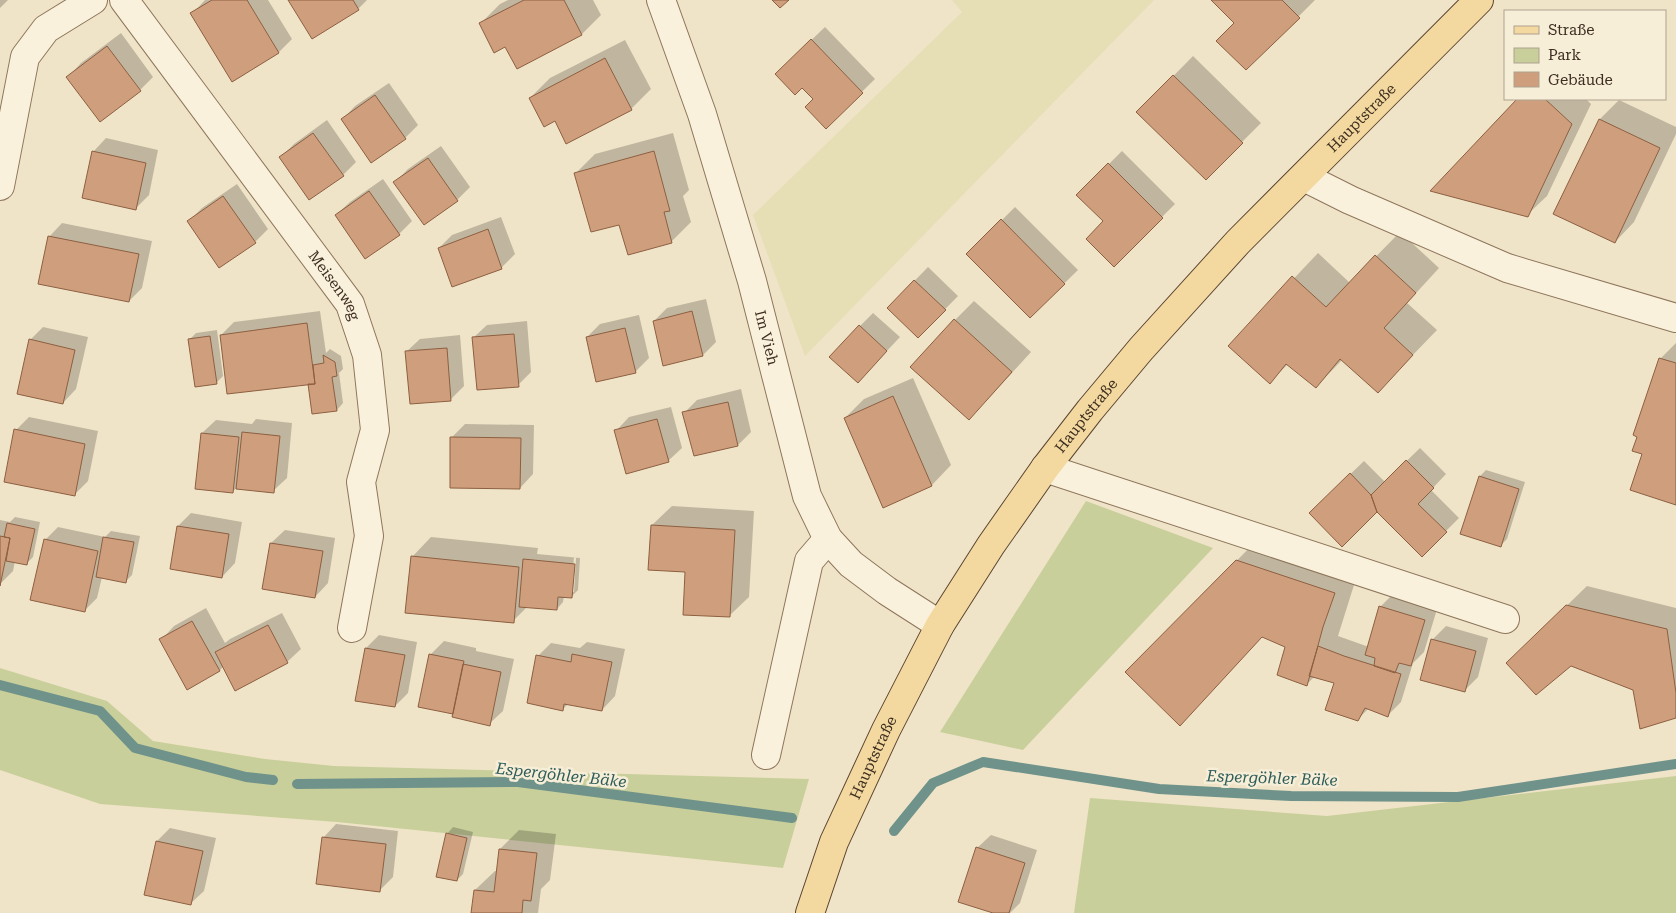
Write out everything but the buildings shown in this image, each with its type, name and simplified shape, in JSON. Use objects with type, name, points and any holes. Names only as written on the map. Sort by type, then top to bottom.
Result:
[{"type":"main road","name":"Hauptstraße","points":[[810,913],[834,842],[886,730],[940,625],[991,545],[1045,468],[1141,349],[1238,242],[1479,0]]},
{"type":"street","points":[[0,186],[25,57],[46,29],[93,0]]},
{"type":"street","name":"Meisenweg","points":[[124,0],[350,304],[366,356],[375,430],[361,482],[369,536],[352,628]]},
{"type":"street","name":"Im Vieh","points":[[661,0],[702,114],[752,281],[808,496],[828,539],[851,564],[887,591],[940,625]]},
{"type":"street","points":[[1304,177],[1350,200],[1507,268],[1676,318]]},
{"type":"street","points":[[1045,468],[1505,619]]},
{"type":"street","points":[[766,754],[810,561],[828,539]]},
{"type":"shaded area","points":[[952,0],[1154,0],[805,356],[753,215],[962,12]]},
{"type":"green space","points":[[1086,501],[1213,548],[1023,750],[940,732]]},
{"type":"green space","points":[[0,668],[107,701],[153,741],[265,759],[334,766],[809,779],[783,868],[337,822],[100,804],[0,770]]},
{"type":"green space","points":[[1676,776],[1676,913],[1074,913],[1090,798],[1327,816]]},
{"type":"waterway","name":"Espergöhler Bäke","points":[[0,685],[100,711],[135,748],[246,777],[273,780]]},
{"type":"waterway","name":"Espergöhler Bäke","points":[[894,831],[933,783],[983,762],[1159,789],[1291,796],[1458,797],[1676,764]]},
{"type":"waterway","name":"Espergöhler Bäke","points":[[297,784],[518,782],[792,818]]}]
